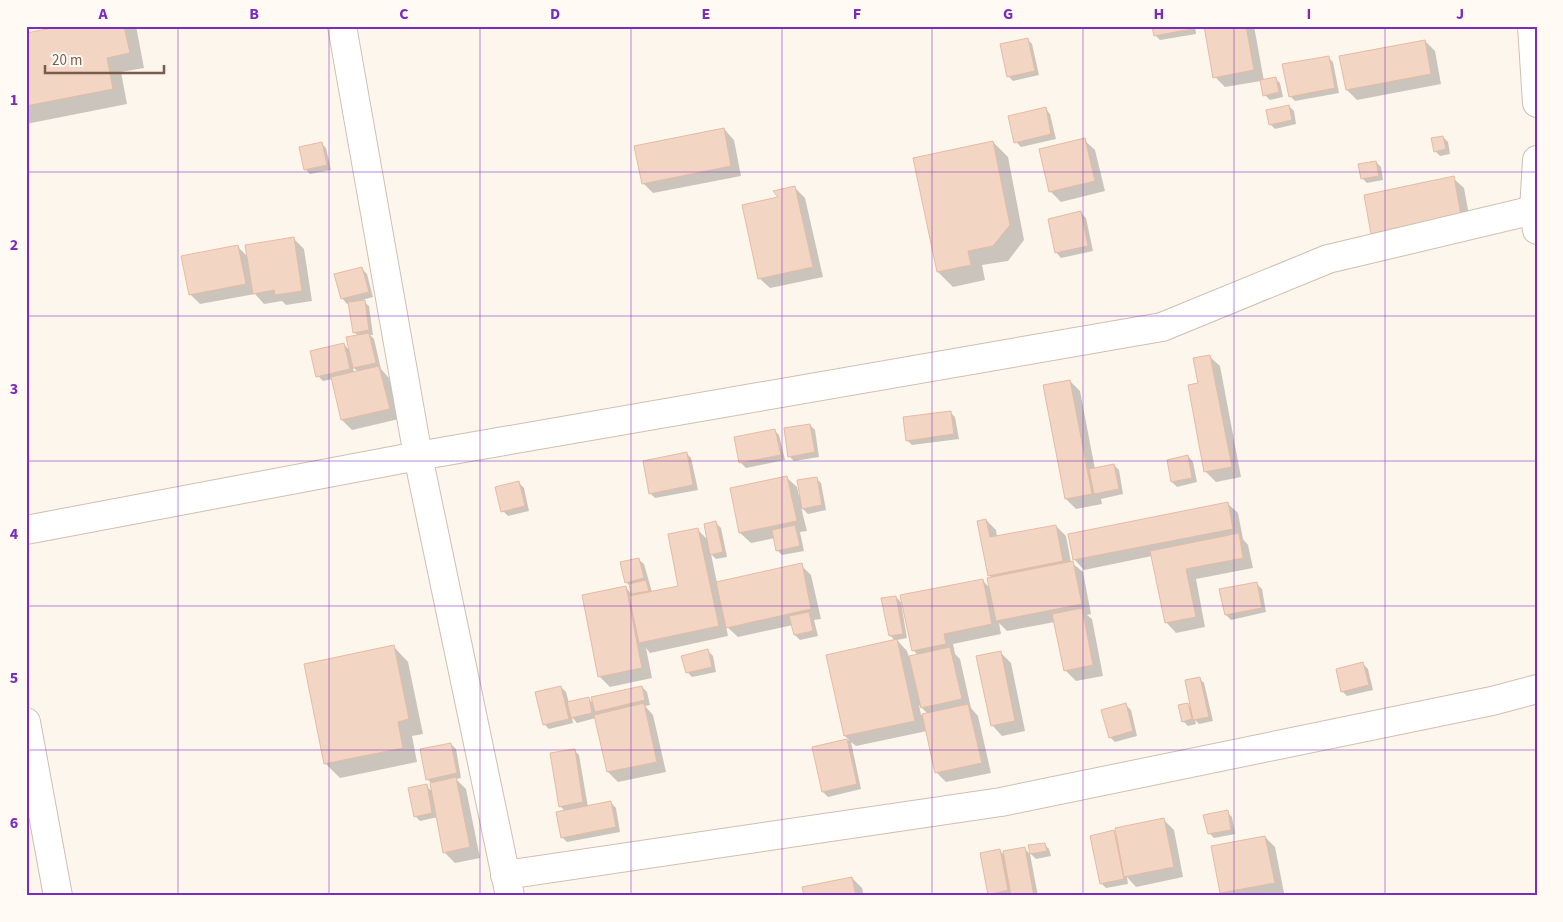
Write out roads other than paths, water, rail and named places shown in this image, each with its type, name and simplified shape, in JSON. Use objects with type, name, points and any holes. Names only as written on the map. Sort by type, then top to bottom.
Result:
[{"type":"street","points":[[342,26],[418,456],[507,885],[1001,802],[1537,689]]},
{"type":"street","points":[[1532,26],[1537,103]]},
{"type":"street","points":[[26,530],[418,456],[1162,327],[1328,259],[1535,220],[1537,160]]},
{"type":"street","points":[[26,722],[58,896]]}]
